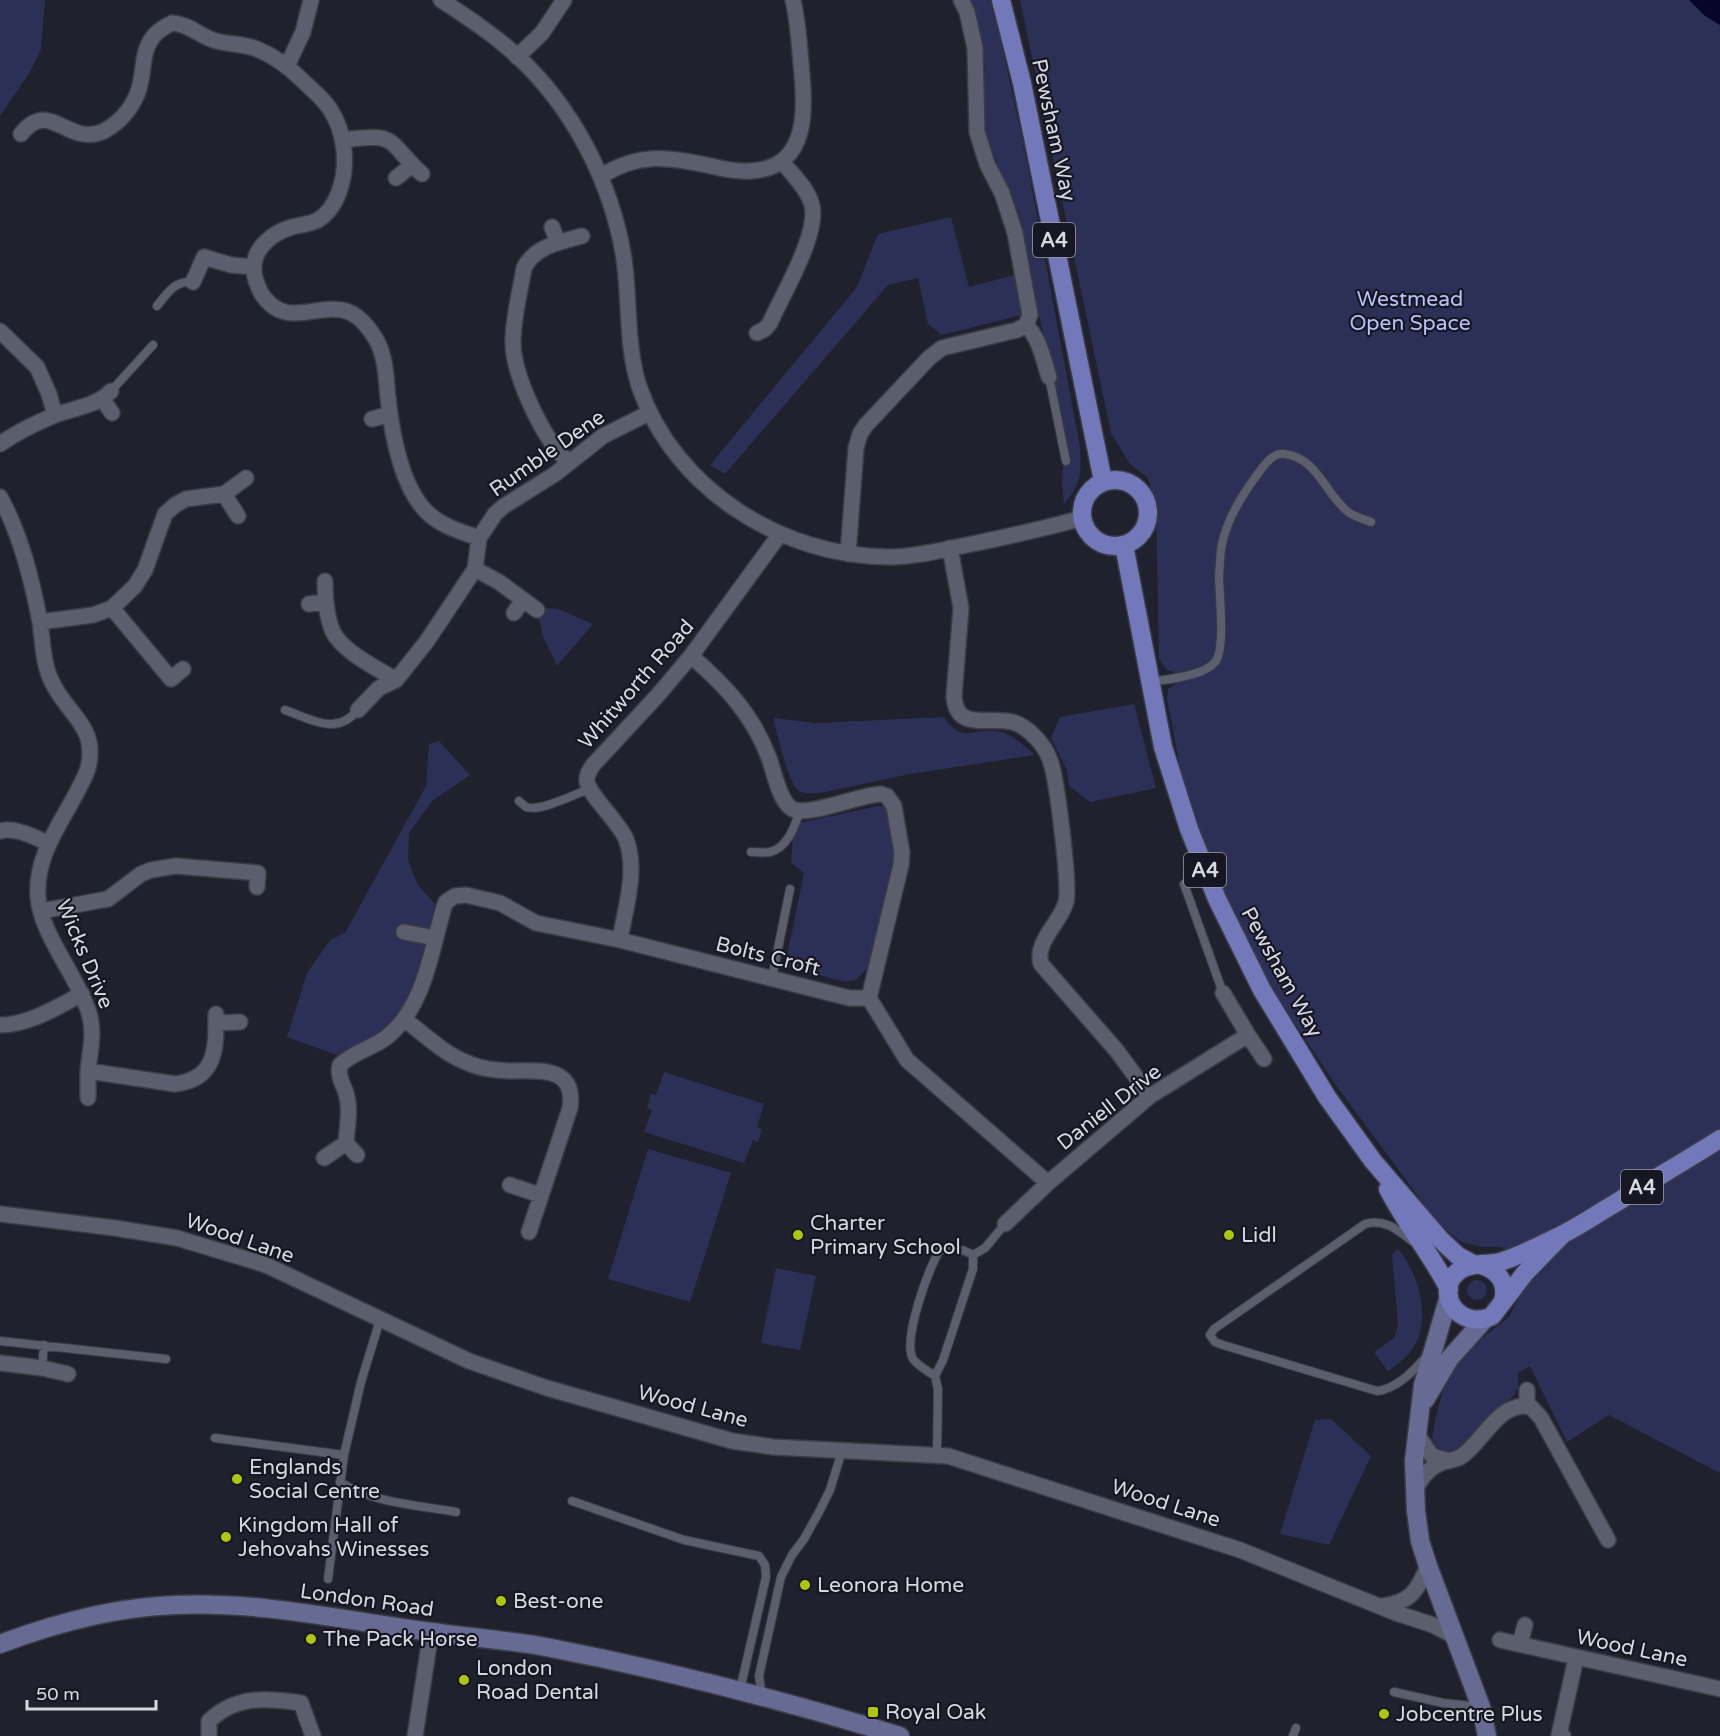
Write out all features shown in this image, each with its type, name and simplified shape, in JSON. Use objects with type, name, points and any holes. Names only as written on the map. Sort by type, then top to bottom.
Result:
[{"type":"main road","name":"Pewsham Way","points":[[1001,0],[1022,83],[1103,481]]},
{"type":"main road","points":[[1113,479],[1134,485],[1141,492],[1148,513],[1141,533],[1134,540],[1124,545],[1113,546],[1092,537],[1085,529],[1082,518],[1082,507],[1093,487],[1103,481],[1113,479]]},
{"type":"main road","name":"Pewsham Way","points":[[1124,545],[1167,758],[1189,829],[1217,899],[1262,990],[1327,1096],[1373,1161],[1441,1240],[1458,1256],[1478,1265]]},
{"type":"main road","name":"A4","points":[[1563,1234],[1524,1273],[1498,1311],[1485,1319],[1478,1320],[1464,1317],[1452,1307],[1449,1292],[1453,1277],[1458,1271],[1514,1257],[1563,1234],[1720,1139]]},
{"type":"main road","name":"Pewsham Way","points":[[1373,1161],[1401,1213],[1449,1292]]},
{"type":"main road","name":"A4","points":[[1478,1265],[1488,1267],[1500,1276],[1504,1290],[1503,1301]]},
{"type":"street","points":[[287,66],[303,32],[311,0]]},
{"type":"street","points":[[441,0],[475,22],[538,78],[562,109],[601,176],[619,232],[627,285],[633,362],[649,413],[679,459],[705,486],[735,509],[780,534],[814,547],[848,555],[892,557],[950,548],[1082,518]]},
{"type":"street","points":[[517,57],[542,33],[564,0]]},
{"type":"street","points":[[601,176],[618,166],[642,159],[672,159],[750,172],[782,161],[796,145],[802,130],[804,115],[803,82],[793,0]]},
{"type":"street","points":[[848,555],[856,448],[860,434],[866,425],[929,358],[942,348],[1017,330],[1026,325],[1030,318],[1030,307],[1015,232],[1002,193],[987,164],[977,132],[975,48],[967,12],[961,0]]},
{"type":"street","points":[[21,134],[27,126],[39,120],[51,121],[78,134],[92,134],[110,127],[127,111],[135,98],[148,43],[157,32],[172,23],[189,27],[210,39],[245,45],[259,50],[287,66],[319,95],[330,109],[343,140],[342,180],[340,191],[330,209],[318,220],[273,236],[259,250],[254,267],[258,286],[271,305],[281,310],[291,313],[340,310],[349,312],[369,328],[383,355],[390,414],[399,459],[418,503],[443,524],[479,538]]},
{"type":"street","points":[[343,140],[379,136],[389,139],[398,146],[417,169],[396,178]]},
{"type":"street","points":[[765,332],[806,246],[813,220],[811,200],[782,161]]},
{"type":"street","points":[[552,227],[558,243]]},
{"type":"street","points":[[569,462],[560,454],[542,428],[518,369],[513,342],[524,268],[528,261],[536,254],[558,243],[582,236]]},
{"type":"street","points":[[193,282],[204,257],[231,265],[254,267]]},
{"type":"street","points":[[1026,325],[1039,344],[1049,377]]},
{"type":"street","points":[[0,331],[37,367],[49,394],[55,416]]},
{"type":"street","points":[[0,444],[27,428],[107,395],[112,413]]},
{"type":"street","name":"Rumble Dene","points":[[358,710],[379,688],[396,680],[427,640],[474,569],[479,538],[495,514],[504,506],[540,485],[603,436],[649,413]]},
{"type":"street","points":[[372,419],[390,414]]},
{"type":"street","points":[[40,622],[93,615],[112,608],[135,586],[145,570],[165,514],[186,498],[224,494],[246,478]]},
{"type":"street","points":[[224,494],[238,516]]},
{"type":"street","name":"Wicks Drive","points":[[2,506],[27,564],[40,622],[46,665],[53,684],[87,733],[91,746],[88,769],[69,809],[48,843],[40,864],[38,881],[41,911],[82,994],[93,1026],[88,1071],[88,1098]]},
{"type":"street","name":"Whitworth Road","points":[[590,789],[587,779],[593,765],[691,656],[780,534]]},
{"type":"street","points":[[950,548],[961,608],[954,696],[956,708],[961,716],[969,720],[1004,720],[1026,729],[1050,759],[1055,778],[1067,891],[1062,911],[1040,951],[1041,964],[1117,1051],[1150,1096]]},
{"type":"street","points":[[474,569],[499,582],[519,606],[537,610]]},
{"type":"street","points":[[325,581],[325,602],[333,633],[350,651],[396,680]]},
{"type":"street","points":[[309,604],[325,602]]},
{"type":"street","points":[[112,608],[171,679],[183,669]]},
{"type":"street","points":[[691,656],[738,702],[761,740],[785,804],[794,810],[800,810],[875,794],[887,796],[894,806],[901,841],[902,865],[869,998],[907,1060],[1048,1183]]},
{"type":"street","points":[[590,789],[617,824],[626,839],[629,853],[631,870],[620,940]]},
{"type":"street","points":[[0,831],[6,829],[22,832],[48,843]]},
{"type":"street","points":[[41,911],[108,899],[141,874],[169,867],[258,873],[257,886]]},
{"type":"street","name":"Bolts Croft","points":[[346,1143],[349,1111],[338,1071],[340,1065],[381,1041],[404,1019],[422,984],[446,902],[455,896],[466,895],[500,903],[536,922],[620,940],[849,998],[869,998]]},
{"type":"street","points":[[404,932],[435,938]]},
{"type":"street","points":[[1223,993],[1264,1059]]},
{"type":"street","points":[[0,1025],[15,1024],[29,1019],[82,994]]},
{"type":"street","points":[[88,1071],[160,1083],[187,1082],[198,1077],[207,1069],[213,1058],[216,1018],[240,1022]]},
{"type":"street","points":[[404,1019],[451,1055],[467,1063],[486,1069],[546,1071],[566,1082],[571,1097],[570,1108],[540,1195],[530,1232]]},
{"type":"street","name":"Daniell Drive","points":[[1005,1224],[1048,1183],[1150,1096],[1248,1035]]},
{"type":"street","points":[[324,1158],[346,1143],[357,1155]]},
{"type":"street","points":[[510,1185],[540,1195]]},
{"type":"street","name":"Wood Lane","points":[[0,1214],[177,1238],[266,1265],[469,1361],[547,1388],[732,1441],[773,1447],[937,1454],[1013,1475],[1240,1550],[1396,1613],[1433,1625],[1456,1637]]},
{"type":"street","points":[[1449,1292],[1423,1385],[1416,1433],[1414,1490],[1419,1535],[1428,1566],[1481,1707],[1487,1736]]},
{"type":"street","points":[[1422,1404],[1450,1358],[1485,1319]]},
{"type":"street","points":[[0,1363],[68,1374]]},
{"type":"street","points":[[1527,1390],[1527,1406]]},
{"type":"street","points":[[1414,1490],[1430,1470],[1468,1451],[1487,1429],[1505,1414],[1520,1406],[1527,1406],[1538,1413],[1602,1536]]},
{"type":"street","points":[[1416,1433],[1432,1456],[1449,1461]]},
{"type":"street","points":[[1383,1606],[1405,1601],[1420,1584],[1428,1566]]},
{"type":"street","name":"London Road","points":[[0,1644],[34,1631],[95,1615],[175,1605],[257,1608],[549,1647],[762,1697],[900,1736]]},
{"type":"street","points":[[1520,1644],[1525,1625]]},
{"type":"street","points":[[415,1736],[430,1632]]},
{"type":"street","name":"Wood Lane","points":[[1500,1640],[1720,1689]]},
{"type":"street","points":[[1563,1736],[1559,1735],[1576,1658]]},
{"type":"street","points":[[209,1736],[209,1721],[220,1711],[236,1703],[260,1700],[302,1703],[313,1736]]},
{"type":"lane","points":[[157,306],[174,286],[183,281],[193,282]]},
{"type":"lane","points":[[107,395],[153,345]]},
{"type":"lane","points":[[1049,377],[1066,461]]},
{"type":"lane","points":[[1150,681],[1196,673],[1215,663],[1221,636],[1222,609],[1219,577],[1222,544],[1242,498],[1264,465],[1274,456],[1286,454],[1306,463],[1317,473],[1345,510],[1371,522]]},
{"type":"lane","points":[[285,710],[315,721],[337,725],[350,720],[358,710]]},
{"type":"lane","points":[[519,801],[526,807],[536,807],[590,789]]},
{"type":"lane","points":[[751,852],[772,852],[782,845],[789,837],[800,810]]},
{"type":"lane","points":[[1184,884],[1223,993]]},
{"type":"lane","points":[[771,978],[790,888]]},
{"type":"lane","points":[[1426,1251],[1392,1226],[1377,1222],[1365,1224],[1214,1329],[1210,1335],[1215,1342],[1222,1345],[1377,1391],[1389,1388],[1404,1378],[1432,1349]]},
{"type":"lane","points":[[973,1255],[984,1248],[1005,1224]]},
{"type":"lane","points":[[935,1376],[917,1364],[911,1356],[910,1342],[920,1298],[932,1261],[940,1250],[964,1249],[973,1255]]},
{"type":"lane","points":[[937,1454],[938,1389],[935,1376],[943,1360],[973,1269],[973,1255]]},
{"type":"lane","points":[[328,1579],[344,1455],[361,1382],[380,1320]]},
{"type":"lane","points":[[0,1341],[166,1359]]},
{"type":"lane","points":[[42,1368],[44,1345]]},
{"type":"lane","points":[[214,1438],[344,1455]]},
{"type":"lane","points":[[762,1697],[759,1676],[781,1577],[827,1497],[842,1451]]},
{"type":"lane","points":[[340,1482],[354,1491],[371,1497],[456,1512]]},
{"type":"lane","points":[[572,1500],[684,1540],[759,1556],[765,1565],[766,1577],[740,1692]]},
{"type":"lane","points":[[1394,1692],[1443,1703],[1481,1707]]},
{"type":"green space","points":[[0,0],[45,0],[41,49],[30,72],[0,116]]},
{"type":"green space","points":[[969,0],[990,0],[1026,157],[1080,447],[1080,472],[1074,490],[1064,504],[1062,481],[1064,453],[1053,377],[1038,311],[942,335],[928,324],[918,278],[888,285],[725,474],[710,465],[857,287],[878,234],[951,217],[969,287],[1029,271],[1021,221],[987,139],[982,108],[985,64]]},
{"type":"green space","name":"Westmead Open Space","points":[[1020,0],[1700,0],[1720,13],[1720,1473],[1609,1415],[1567,1442],[1530,1366],[1518,1373],[1518,1387],[1515,1394],[1488,1418],[1460,1449],[1445,1452],[1436,1446],[1432,1438],[1443,1390],[1456,1365],[1476,1343],[1509,1317],[1527,1282],[1502,1247],[1482,1247],[1461,1242],[1437,1222],[1335,1084],[1272,989],[1239,925],[1206,847],[1181,772],[1167,699],[1168,689],[1176,684],[1174,672],[1166,670],[1159,658],[1156,508],[1148,478],[1130,464],[1111,433]]},
{"type":"green space","points":[[546,608],[558,609],[593,624],[557,666],[543,637],[539,618]]},
{"type":"green space","points":[[1134,704],[1156,788],[1090,802],[1069,786],[1067,770],[1051,738],[1060,717]]},
{"type":"green space","points":[[944,717],[951,726],[965,733],[994,731],[1004,733],[1035,755],[910,774],[820,793],[805,793],[797,789],[790,777],[773,718],[816,723]]},
{"type":"green space","points":[[439,741],[470,775],[432,801],[409,833],[408,859],[413,873],[418,885],[435,904],[423,954],[403,1005],[382,1030],[337,1055],[287,1037],[307,973],[330,940],[345,933],[426,786],[429,744]]},
{"type":"green space","points":[[878,806],[887,807],[897,861],[880,918],[871,962],[855,980],[845,982],[785,966],[804,873],[791,863],[794,824]]},
{"type":"green space","points":[[664,1072],[764,1104],[757,1127],[762,1129],[758,1142],[753,1140],[744,1163],[644,1132],[652,1110],[647,1108],[651,1094],[656,1095]]},
{"type":"green space","points":[[648,1149],[731,1173],[690,1302],[608,1279]]},
{"type":"green space","points":[[1398,1249],[1416,1282],[1422,1308],[1422,1321],[1420,1334],[1413,1349],[1388,1371],[1374,1352],[1394,1338],[1398,1326],[1392,1254]]},
{"type":"green space","points":[[776,1268],[816,1276],[800,1350],[761,1343]]},
{"type":"green space","points":[[1477,1280],[1484,1283],[1487,1290],[1484,1297],[1477,1300],[1470,1297],[1467,1290],[1470,1283]]},
{"type":"green space","points":[[1331,1419],[1371,1456],[1329,1545],[1280,1534],[1315,1420]]},
{"type":"shaded area","points":[[1689,0],[1720,0],[1720,25],[1705,16]]},
{"type":"place","name":"Charter Primary School","points":[[798,1235]]},
{"type":"place","name":"Lidl","points":[[1229,1235]]},
{"type":"place","name":"Englands Social Centre","points":[[237,1479]]},
{"type":"place","name":"Kingdom Hall of Jehovahs Winesses","points":[[226,1537]]},
{"type":"place","name":"Leonora Home","points":[[805,1585]]},
{"type":"place","name":"Best-one","points":[[501,1601]]},
{"type":"place","name":"The Pack Horse","points":[[311,1639]]},
{"type":"place","name":"London Road Dental","points":[[464,1680]]},
{"type":"place","name":"Royal Oak","points":[[873,1712]]},
{"type":"place","name":"Jobcentre Plus","points":[[1384,1714]]}]
